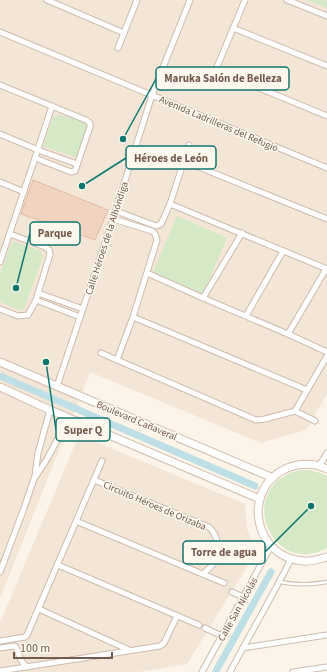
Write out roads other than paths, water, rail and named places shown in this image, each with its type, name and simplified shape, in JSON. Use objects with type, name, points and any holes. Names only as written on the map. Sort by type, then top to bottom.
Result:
[{"type":"street","points":[[47,0],[124,33]]},
{"type":"street","points":[[118,48],[137,0]]},
{"type":"street","name":"Calle Héroes de la Alhóndiga","points":[[57,386],[116,211],[152,95],[190,0]]},
{"type":"street","points":[[209,86],[245,0]]},
{"type":"street","points":[[287,0],[327,16]]},
{"type":"street","points":[[233,28],[327,66]]},
{"type":"street","name":"Avenida Ladrilleras del Refugio","points":[[0,32],[327,168]]},
{"type":"street","points":[[216,70],[327,116]]},
{"type":"street","points":[[0,85],[86,120],[90,123],[75,171],[71,172],[35,158]]},
{"type":"street","points":[[0,262],[52,106]]},
{"type":"street","points":[[0,134],[38,150],[78,164]]},
{"type":"street","points":[[116,211],[156,226],[161,224],[170,204],[189,145]]},
{"type":"street","points":[[184,161],[327,219]]},
{"type":"street","points":[[0,182],[24,192]]},
{"type":"street","points":[[170,204],[326,269],[288,334]]},
{"type":"street","points":[[113,219],[152,231],[156,234],[157,240],[133,317],[117,360]]},
{"type":"street","points":[[203,298],[242,233]]},
{"type":"street","points":[[0,309],[18,316],[26,316],[30,312],[36,300],[50,254],[49,250],[45,247],[10,234]]},
{"type":"street","points":[[246,316],[283,250]]},
{"type":"street","points":[[147,273],[327,352]]},
{"type":"street","points":[[38,293],[83,309]]},
{"type":"street","points":[[36,300],[80,318]]},
{"type":"street","points":[[133,317],[307,390]]},
{"type":"street","points":[[101,353],[256,420],[295,411],[315,421]]},
{"type":"street","points":[[295,411],[327,356]]},
{"type":"street","name":"Boulevard Cañaveral","points":[[0,362],[273,478]]},
{"type":"street","points":[[0,388],[260,499]]},
{"type":"street","points":[[0,572],[35,476],[38,453],[50,410]]},
{"type":"street","points":[[35,476],[47,459],[69,418]]},
{"type":"street","points":[[319,466],[327,453]]},
{"type":"street","name":"Circuito Héroes de Orizaba","points":[[0,641],[25,637],[29,632],[102,461]]},
{"type":"street","points":[[327,469],[310,464],[290,467],[281,472],[273,478],[265,488],[260,499],[258,512],[259,524],[264,536],[271,546],[280,554],[291,559],[303,561],[316,560],[327,556]]},
{"type":"street","name":"Circuito Héroes de Orizaba","points":[[94,480],[209,527],[216,539],[218,551],[214,563],[202,574]]},
{"type":"street","points":[[76,522],[224,583]]},
{"type":"street","name":"Calle San Nicolás","points":[[202,672],[271,546]]},
{"type":"street","points":[[230,672],[280,582],[291,559]]},
{"type":"street","points":[[58,565],[199,625]]},
{"type":"street","points":[[232,592],[243,598]]},
{"type":"street","points":[[39,609],[130,651]]},
{"type":"street","points":[[0,671],[163,645],[177,616]]},
{"type":"street","points":[[205,628],[222,636]]},
{"type":"street","points":[[243,648],[327,635]]},
{"type":"street","points":[[0,648],[16,647],[20,660],[27,667]]},
{"type":"street","points":[[293,672],[327,666]]},
{"type":"lane","points":[[280,582],[307,585],[327,582]]},
{"type":"waterway","points":[[0,376],[255,486]]},
{"type":"waterway","points":[[216,671],[271,572]]},
{"type":"place","name":"Maruka Salón de Belleza","points":[[123,139]]},
{"type":"place","name":"Héroes de León","points":[[82,186]]},
{"type":"place","name":"Parque","points":[[16,288]]},
{"type":"place","name":"Super Q","points":[[46,362]]},
{"type":"place","name":"Torre de agua","points":[[311,506]]}]
